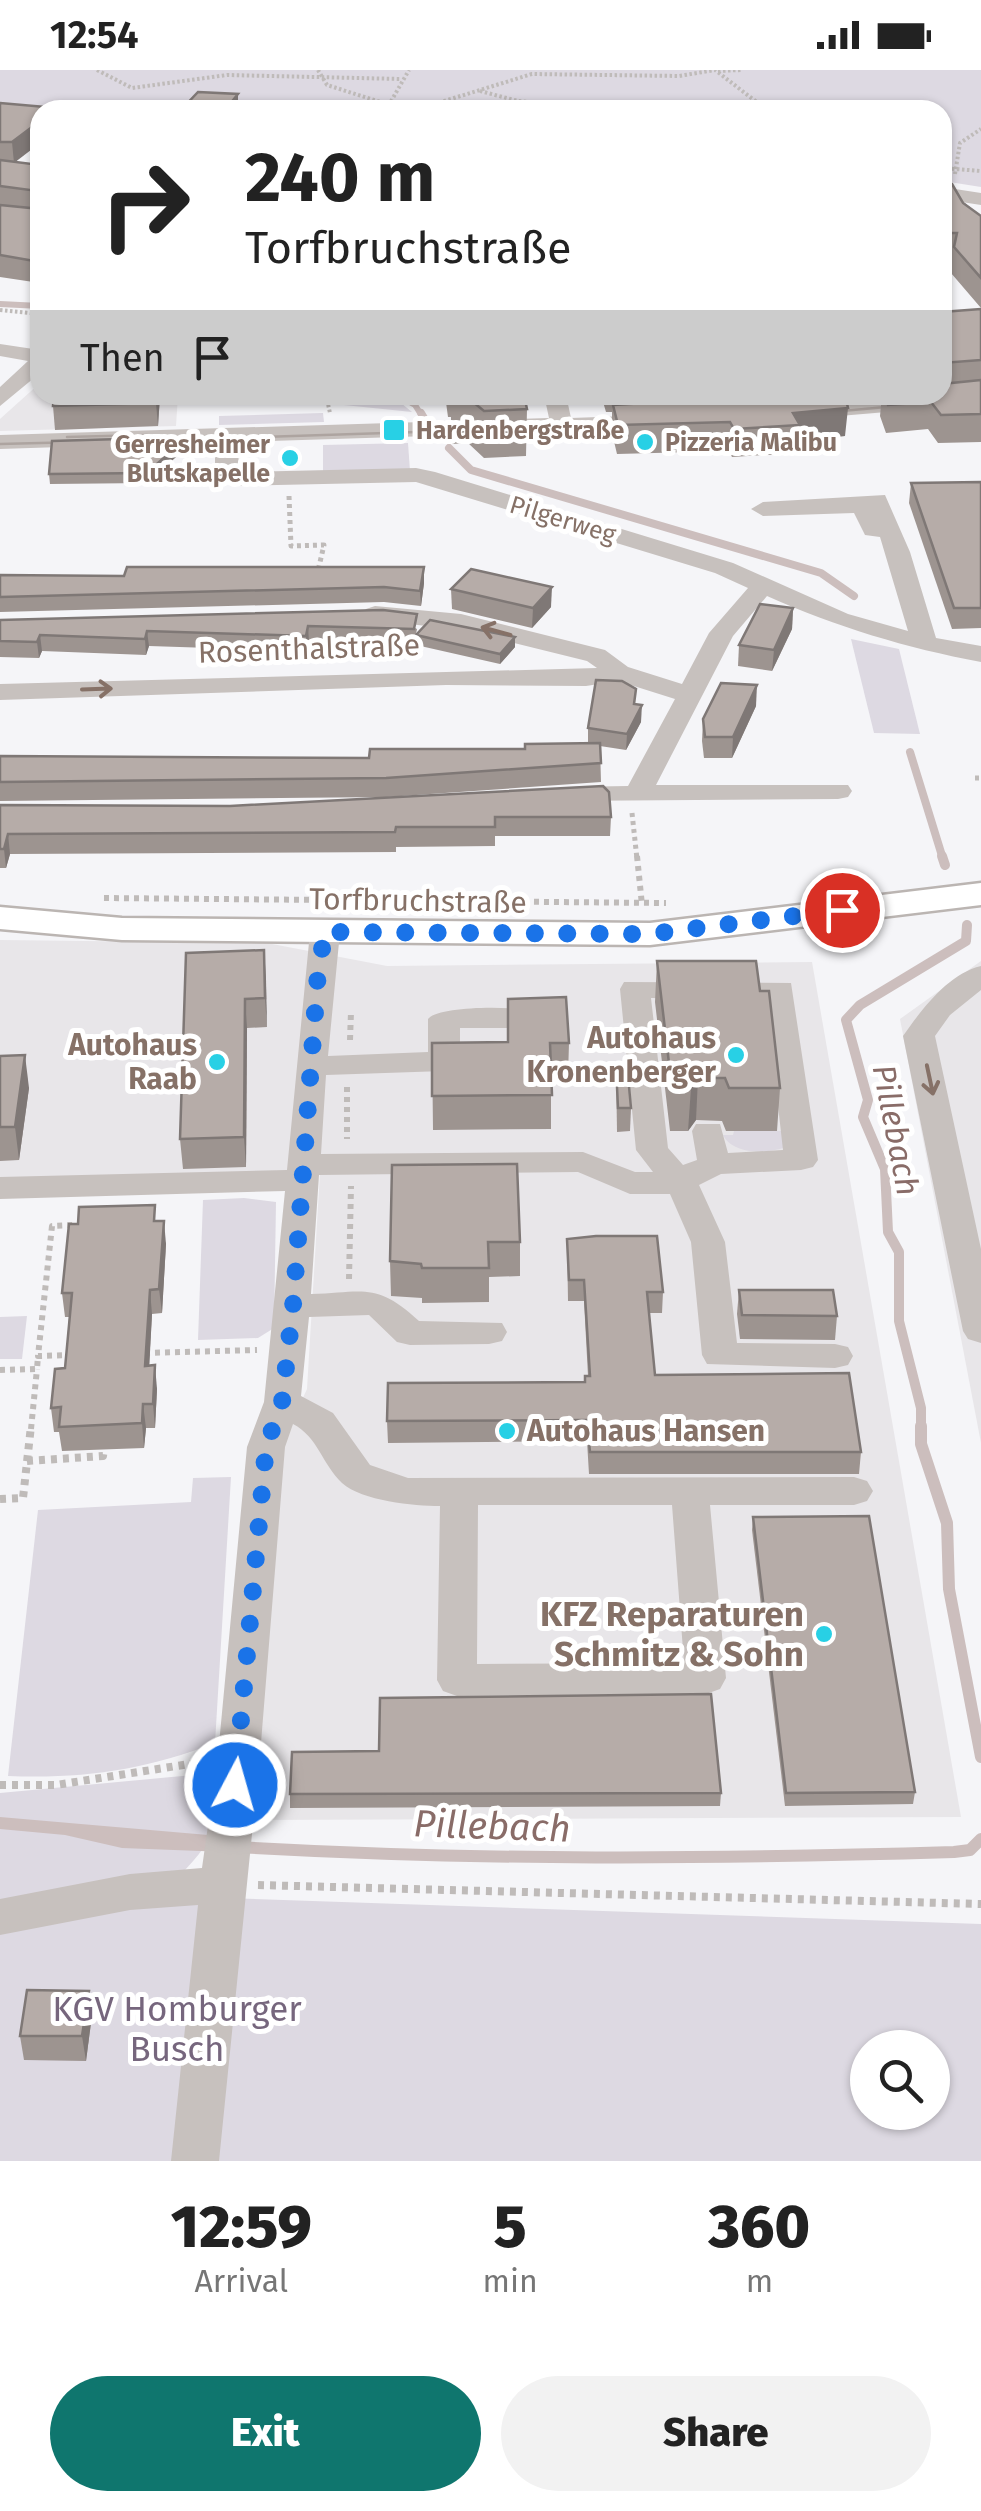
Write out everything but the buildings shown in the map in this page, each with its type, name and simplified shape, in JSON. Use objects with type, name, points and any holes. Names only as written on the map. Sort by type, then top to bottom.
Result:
[{"type":"main road","name":"Torfbruchstraße","points":[[0,917],[122,929],[650,934],[981,894]]},
{"type":"main road","name":"Torfbruchstraße","points":[[0,917],[85,904],[328,910],[466,920],[806,914]]},
{"type":"main road","points":[[85,904],[126,920],[284,922],[325,932],[353,923],[466,920]]},
{"type":"street","points":[[952,195],[981,199]]},
{"type":"street","points":[[952,196],[972,222]]},
{"type":"street","points":[[0,350],[30,356]]},
{"type":"street","points":[[0,399],[30,368]]},
{"type":"street","points":[[952,398],[981,397]]},
{"type":"street","points":[[557,405],[562,426]]},
{"type":"street","points":[[787,413],[811,405]]},
{"type":"street","points":[[0,442],[684,421]]},
{"type":"street","name":"Pilgerweg","points":[[226,435],[227,476],[239,481],[416,475],[724,568],[839,618],[925,644],[981,654]]},
{"type":"street","points":[[877,500],[925,644]]},
{"type":"street","points":[[764,509],[863,506],[873,530],[888,528]]},
{"type":"street","points":[[635,794],[722,633],[762,586]]},
{"type":"street","points":[[349,613],[461,622],[596,655],[619,673],[687,694]]},
{"type":"street","name":"Rosenthalstraße","points":[[0,692],[619,673]]},
{"type":"street","points":[[546,796],[838,791]]},
{"type":"street","points":[[195,2161],[222,1880],[239,1755],[266,1447],[282,1402],[293,1306],[325,932]]},
{"type":"street","points":[[981,975],[939,1008],[920,1036],[981,1331]]},
{"type":"street","points":[[0,1188],[303,1173],[352,1164],[583,1162],[630,1182],[680,1183],[691,1173],[714,1164],[801,1160],[796,1036],[780,990],[636,989],[652,1150],[680,1183],[698,1204],[706,1225],[720,1355],[834,1356]]},
{"type":"street","points":[[311,1066],[444,1061],[444,1019],[539,1019]]},
{"type":"street","points":[[708,1131],[714,1164]]},
{"type":"street","points":[[293,1306],[378,1304],[410,1333],[488,1332]]},
{"type":"street","points":[[282,1402],[320,1422],[357,1475],[406,1492],[854,1491]]},
{"type":"street","points":[[459,1492],[457,1680],[706,1678],[690,1492]]},
{"type":"street","points":[[0,1917],[130,1892],[222,1880]]},
{"type":"path","points":[[97,70],[118,85],[132,88],[183,77],[226,75],[400,79]]},
{"type":"path","points":[[318,70],[327,86],[366,100]]},
{"type":"path","points":[[390,100],[409,70]]},
{"type":"path","points":[[714,70],[736,83],[745,100]]},
{"type":"path","points":[[449,100],[532,74],[571,71],[679,76],[742,70]]},
{"type":"path","points":[[479,91],[514,100]]},
{"type":"path","points":[[981,129],[960,143],[955,152],[956,172],[981,171]]},
{"type":"path","points":[[0,310],[30,313]]},
{"type":"path","points":[[289,489],[291,546],[324,545],[314,584]]},
{"type":"path","points":[[635,794],[641,903]]},
{"type":"path","name":"Torfbruchstraße","points":[[85,904],[674,902]]},
{"type":"path","points":[[348,1305],[352,1164],[344,1123],[351,1009]]},
{"type":"path","points":[[0,1499],[23,1498],[52,1226],[87,1225]]},
{"type":"path","points":[[75,1368],[76,1341]]},
{"type":"path","points":[[128,1354],[288,1349]]},
{"type":"path","points":[[38,1356],[76,1355]]},
{"type":"path","points":[[0,1370],[37,1369]]},
{"type":"path","points":[[27,1461],[103,1456],[104,1449]]},
{"type":"path","points":[[0,1786],[56,1786],[239,1755]]},
{"type":"path","points":[[222,1880],[981,1904]]},
{"type":"shaded area","points":[[30,392],[30,405],[177,405],[176,426],[0,431],[0,419]]},
{"type":"shaded area","points":[[0,940],[267,943],[387,966],[812,962],[961,1817],[246,1820],[274,1461],[307,1389],[320,1173],[0,1179]]},
{"type":"shaded area","points":[[981,961],[981,1443],[900,1019]]},
{"type":"shaded area","points":[[0,1817],[208,1835],[226,1852],[122,1848],[65,1835],[0,1829]]},
{"type":"green space","points":[[0,70],[981,70],[981,187],[952,182],[952,100],[30,100],[30,107],[0,105]]},
{"type":"green space","points":[[344,405],[403,405],[412,412]]},
{"type":"green space","points":[[323,413],[324,422],[219,425],[219,416]]},
{"type":"green space","points":[[408,443],[410,471],[323,473],[323,445]]},
{"type":"green space","points":[[851,639],[899,649],[920,734],[874,733]]},
{"type":"green space","points":[[734,1131],[785,1131],[786,1147],[761,1152],[743,1149],[723,1135],[733,1135]]},
{"type":"green space","points":[[244,1198],[276,1202],[274,1328],[258,1338],[198,1340],[203,1200]]},
{"type":"green space","points":[[27,1316],[22,1359],[0,1359],[0,1317]]},
{"type":"green space","points":[[231,1477],[215,1743],[113,1771],[8,1776],[38,1510],[191,1502],[193,1478]]},
{"type":"green space","name":"KGV Homburger Busch","points":[[193,1775],[209,1781],[209,1835],[165,1896],[981,1924],[981,2161],[0,2161],[0,1793]]},
{"type":"waterway","name":"Pillebach","points":[[0,304],[30,306]]},
{"type":"waterway","name":"Pillebach","points":[[415,405],[422,416]]},
{"type":"waterway","name":"Pillebach","points":[[421,413],[424,418]]},
{"type":"waterway","name":"Pillebach","points":[[449,448],[471,470],[821,573],[854,596]]},
{"type":"waterway","name":"Pillebach","points":[[910,752],[943,859]]},
{"type":"waterway","name":"Pillebach","points":[[943,859],[945,865]]},
{"type":"waterway","name":"Pillebach","points":[[967,925],[966,941],[860,1005],[846,1020],[868,1100],[863,1117],[885,1169],[888,1232],[899,1252],[899,1321],[921,1408],[921,1444],[947,1523],[949,1589],[981,1757]]},
{"type":"waterway","name":"Pillebach","points":[[237,1847],[416,1855],[685,1857],[954,1852],[970,1850],[981,1839]]},
{"type":"tram line","points":[[819,413],[909,405]]},
{"type":"tram line","points":[[135,441],[640,425]]},
{"type":"tram line","points":[[67,437],[147,435]]},
{"type":"tram line","points":[[0,444],[80,442]]},
{"type":"place","name":"Hardenbergstraße","points":[[394,430]]},
{"type":"place","name":"Pizzeria Malibu","points":[[645,442]]},
{"type":"place","name":"Gerresheimer Blutskapelle","points":[[290,458]]},
{"type":"place","name":"Autohaus Kronenberger","points":[[736,1055]]},
{"type":"place","name":"Autohaus Raab","points":[[217,1062]]},
{"type":"place","name":"Autohaus Hansen","points":[[507,1431]]},
{"type":"place","name":"KFZ Reparaturen Schmitz & Sohn","points":[[824,1634]]},
{"type":"route","points":[[235,1785],[266,1447],[282,1402],[293,1306],[318,972],[325,932],[650,934],[842,910]]}]
